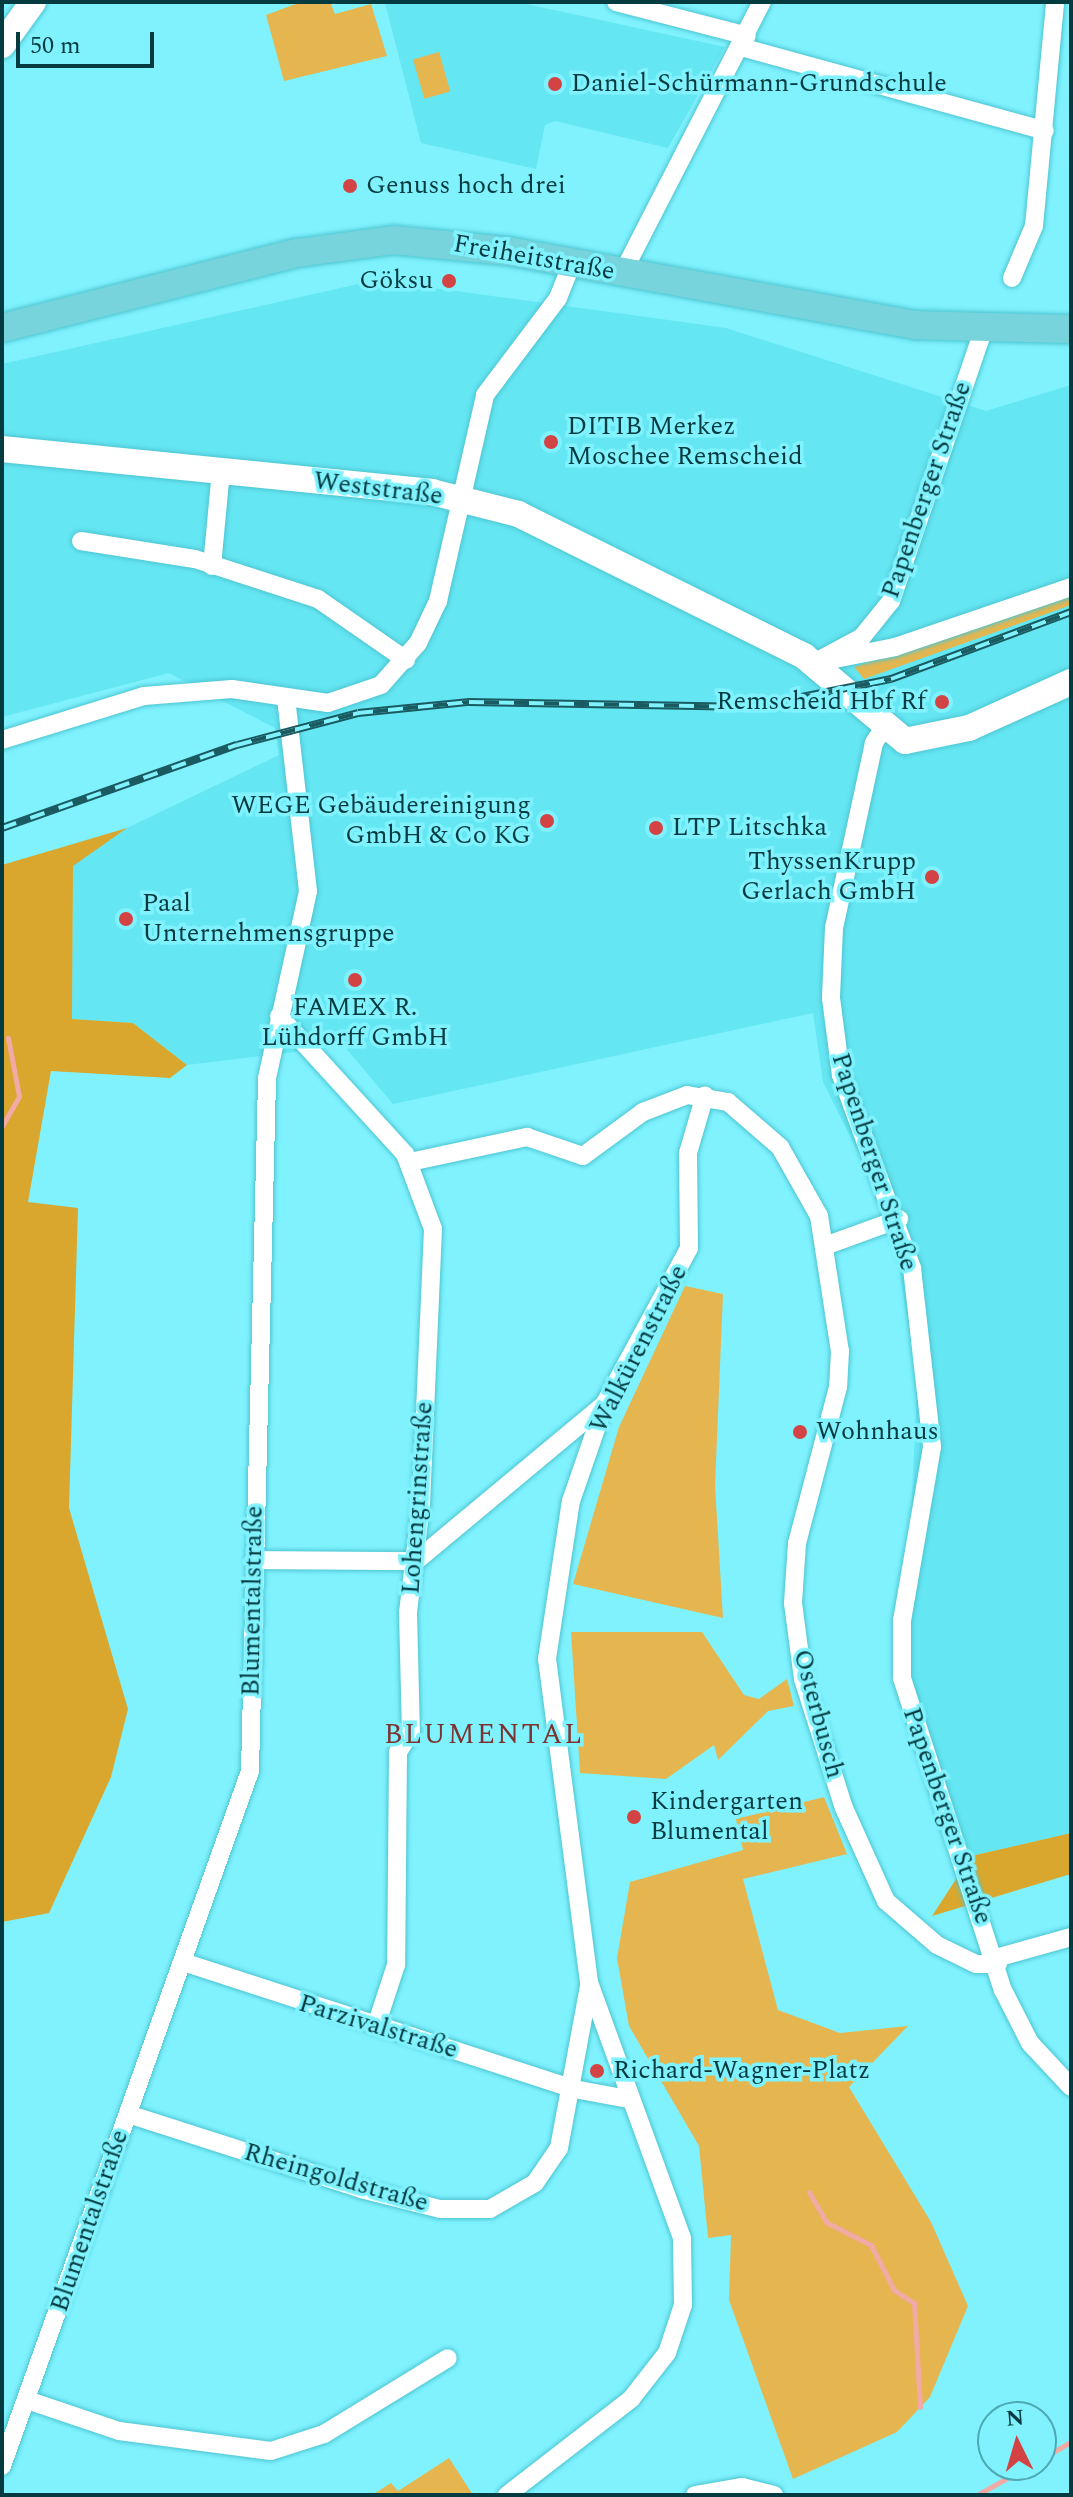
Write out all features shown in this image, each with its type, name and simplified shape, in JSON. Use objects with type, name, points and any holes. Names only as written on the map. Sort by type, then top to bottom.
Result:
[{"type":"main road","name":"Freiheitstraße","points":[[2,328],[362,242],[437,241],[572,264],[796,309],[983,330],[1071,329]]},
{"type":"street","points":[[2,45],[33,2]]},
{"type":"street","points":[[616,2],[1045,131]]},
{"type":"street","points":[[622,274],[762,2]]},
{"type":"street","points":[[1012,278],[1034,226],[1055,2]]},
{"type":"street","points":[[2,740],[144,696],[232,689],[286,699],[350,699],[381,685],[406,660],[438,601],[465,501],[485,395],[558,298],[572,264]]},
{"type":"street","name":"Papenberger Straße","points":[[814,663],[862,637],[891,601],[983,330]]},
{"type":"street","name":"Weststraße","points":[[2,449],[221,471],[465,501],[586,544],[814,663],[883,729]]},
{"type":"street","points":[[212,566],[221,471]]},
{"type":"street","points":[[81,541],[212,566],[318,599],[406,660]]},
{"type":"street","points":[[814,663],[895,647],[1071,587]]},
{"type":"street","points":[[883,729],[905,741],[940,737],[1071,682]]},
{"type":"street","name":"Blumentalstraße","points":[[2,2466],[250,1771],[267,1078],[308,891],[286,699]]},
{"type":"street","name":"Papenberger Straße","points":[[883,729],[874,743],[834,928],[831,1007],[841,1075],[899,1219],[912,1268],[932,1447],[902,1620],[902,1678],[997,1961],[1030,2043],[1071,2087]]},
{"type":"street","name":"Lohengrinstraße","points":[[279,1016],[410,1162],[433,1229],[416,1561],[406,1656],[413,1679],[411,1732],[398,1752],[396,1965],[376,2026]]},
{"type":"street","points":[[410,1162],[527,1137],[583,1156],[670,1099],[705,1095]]},
{"type":"street","name":"Osterbusch","points":[[705,1095],[751,1117],[780,1147],[819,1216],[825,1246],[838,1387],[797,1543],[793,1603],[803,1679],[844,1808],[886,1901],[937,1945],[976,1964],[997,1961]]},
{"type":"street","name":"Walkürenstraße","points":[[507,2495],[631,2399],[667,2353],[678,2323],[684,2246],[628,2099],[589,1982],[547,1659],[571,1501],[605,1403],[689,1248],[688,1153],[705,1095]]},
{"type":"street","points":[[825,1246],[899,1219]]},
{"type":"street","points":[[254,1560],[416,1561],[605,1403]]},
{"type":"street","points":[[997,1961],[1071,1937]]},
{"type":"street","name":"Parzivalstraße","points":[[183,1962],[574,2089]]},
{"type":"street","name":"Walkürenstraße","points":[[574,2089],[589,1982]]},
{"type":"street","points":[[574,2089],[628,2099]]},
{"type":"street","name":"Rheingoldstraße","points":[[128,2114],[361,2189],[473,2211],[507,2203],[547,2169],[574,2089]]},
{"type":"street","points":[[27,2400],[119,2431],[271,2451],[324,2434],[448,2358]]},
{"type":"street","points":[[695,2495],[742,2487],[774,2495]]},
{"type":"shaded area","points":[[301,2],[330,2],[335,14],[371,4],[387,56],[284,81],[266,15]]},
{"type":"shaded area","name":"Daniel-Schürmann-Grundschule","points":[[517,2],[725,47],[668,148],[555,121],[545,125],[536,169],[421,143],[385,3]]},
{"type":"shaded area","points":[[439,52],[450,91],[424,99],[413,59]]},
{"type":"shaded area","points":[[376,280],[726,328],[986,411],[1071,385],[1071,1833],[971,1856],[905,1679],[917,1380],[891,1218],[823,1082],[813,1013],[393,1104],[344,1046],[187,1065],[133,1023],[72,1019],[73,865],[127,828],[279,755],[275,728],[169,673],[2,717],[2,364]]},
{"type":"shaded area","points":[[1071,595],[1071,605],[864,679],[854,667]]},
{"type":"shaded area","points":[[127,828],[73,866],[72,1019],[133,1023],[187,1065],[170,1078],[51,1071],[28,1202],[78,1208],[69,1508],[128,1709],[111,1777],[49,1913],[2,1922],[2,865]]},
{"type":"shaded area","points":[[685,1286],[723,1294],[715,1486],[723,1618],[573,1584],[619,1427]]},
{"type":"shaded area","points":[[571,1632],[702,1632],[744,1695],[759,1699],[787,1679],[794,1706],[768,1711],[718,1760],[714,1745],[666,1779],[580,1773]]},
{"type":"shaded area","points":[[824,1797],[847,1854],[743,1879],[778,2010],[840,2033],[908,2026],[849,2087],[931,2222],[968,2306],[930,2397],[897,2432],[793,2479],[729,2300],[731,2235],[708,2238],[699,2146],[629,2026],[617,1958],[630,1882],[743,1850],[736,1819]]},
{"type":"shaded area","points":[[1071,1833],[1071,1874],[932,1916],[971,1856]]},
{"type":"shaded area","points":[[449,2458],[473,2495],[372,2495],[391,2483],[398,2491]]},
{"type":"waterway","points":[[2,1126],[19,1096],[8,1038]]},
{"type":"waterway","points":[[809,2192],[826,2222],[871,2245],[894,2290],[914,2303],[920,2407]]},
{"type":"waterway","points":[[1057,2450],[1071,2442]]},
{"type":"waterway","points":[[977,2495],[1002,2481]]},
{"type":"railway","points":[[2,828],[237,745],[358,713],[469,702],[752,707],[891,679],[1071,612]]},
{"type":"place","name":"Daniel-Schürmann-Grundschule","points":[[555,84]]},
{"type":"place","name":"Genuss hoch drei","points":[[350,186]]},
{"type":"place","name":"Göksu","points":[[449,281]]},
{"type":"place","name":"DITIB Merkez Moschee Remscheid","points":[[551,442]]},
{"type":"place","name":"Remscheid Hbf Rf","points":[[942,702]]},
{"type":"place","name":"WEGE Gebäudereinigung GmbH & Co KG","points":[[547,821]]},
{"type":"place","name":"LTP Litschka","points":[[656,828]]},
{"type":"place","name":"ThyssenKrupp Gerlach GmbH","points":[[932,877]]},
{"type":"place","name":"Paal Unternehmensgruppe","points":[[126,919]]},
{"type":"place","name":"FAMEX R. Lühdorff GmbH","points":[[355,980]]},
{"type":"place","name":"Wohnhaus","points":[[800,1432]]},
{"type":"place","name":"Kindergarten Blumental","points":[[634,1817]]},
{"type":"place","name":"Richard-Wagner-Platz","points":[[597,2071]]},
{"type":"district","name":"BLUMENTAL","points":[[484,1735]]}]
